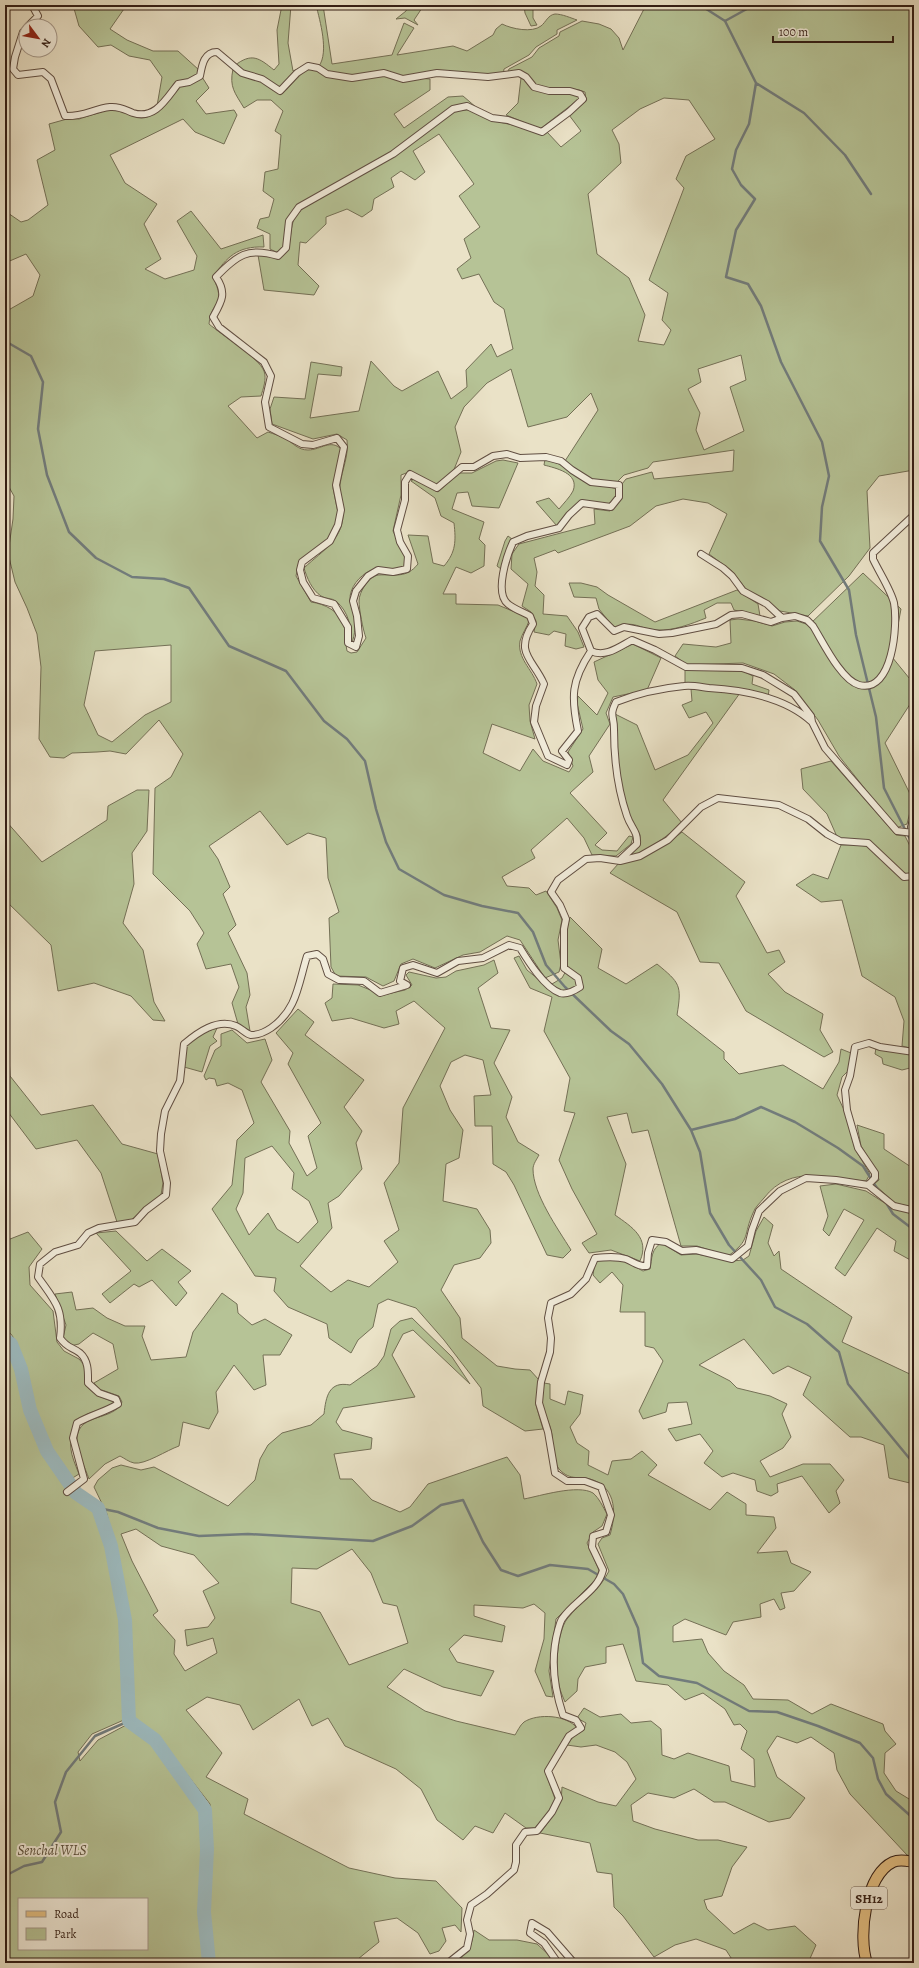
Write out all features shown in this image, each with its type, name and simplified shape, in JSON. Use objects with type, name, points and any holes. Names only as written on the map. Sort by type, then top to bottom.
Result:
[{"type":"main road","name":"SH12","points":[[867,1963],[862,1940],[865,1916],[871,1889],[881,1871],[893,1862],[903,1860],[914,1862]]},
{"type":"street","points":[[32,5],[38,16],[36,18]]},
{"type":"street","points":[[18,46],[14,57],[13,69],[18,75],[43,72],[51,79],[65,116],[78,117],[110,107],[124,107],[132,113],[146,116],[154,112],[178,84],[189,82],[200,76],[204,58],[212,52],[217,52],[242,73],[262,79],[280,92],[297,73],[308,66],[318,68],[327,74],[352,78],[384,73],[403,78],[437,73],[488,76],[519,73],[526,77],[534,87],[549,91],[570,91],[580,94],[583,99],[569,112],[542,132],[508,120],[492,118],[467,106],[452,109],[392,154],[299,207],[289,221],[286,248],[278,256],[263,252],[248,252],[231,262],[216,277],[223,287],[221,303],[213,317],[219,326],[264,362],[271,376],[265,402],[269,427],[302,444],[313,445],[337,438],[344,447],[336,485],[341,510],[338,525],[330,541],[302,562],[300,570],[303,582],[313,598],[334,604],[348,627],[348,643],[356,647],[359,636],[357,616],[353,601],[356,591],[368,576],[378,570],[393,572],[407,569],[408,556],[400,542],[397,530],[405,500],[405,482],[410,474],[438,488],[462,467],[474,467],[492,456],[507,454],[520,458],[546,457],[561,461],[591,482],[619,485],[619,497],[611,507],[582,503],[568,515],[559,528],[527,536],[513,542],[508,552],[503,576],[501,593],[507,604],[530,616],[533,624],[527,634],[525,650],[528,660],[539,673],[544,684],[536,706],[534,722],[548,756],[567,765],[569,760],[562,751],[578,731],[573,703],[574,686],[591,651]]},
{"type":"street","points":[[914,515],[872,553],[873,559],[894,603],[892,654],[883,676],[873,685],[859,685],[843,675],[813,626],[807,620],[795,616],[782,618],[771,622],[742,614],[731,615],[716,624],[672,633],[659,634],[624,627],[614,632],[597,614],[588,617],[582,628],[591,651],[598,655],[609,652],[632,640],[655,650],[686,667],[742,668],[763,675],[794,694],[811,716],[812,722],[825,748],[897,832],[913,835],[911,827],[914,816]]},
{"type":"street","points":[[700,554],[723,568],[732,576],[743,591],[767,604],[782,618]]},
{"type":"street","points":[[620,861],[637,844],[638,836],[627,818],[617,781],[614,726],[611,712],[616,702],[628,697],[686,686],[742,691],[786,704],[803,714],[812,722]]},
{"type":"street","points":[[67,1492],[84,1479],[73,1438],[77,1423],[118,1404],[116,1399],[99,1392],[88,1383],[88,1365],[80,1354],[66,1346],[60,1338],[62,1322],[58,1306],[38,1277],[40,1264],[55,1252],[78,1245],[88,1233],[99,1228],[135,1222],[146,1210],[166,1195],[167,1183],[160,1151],[165,1111],[180,1081],[184,1044],[197,1033],[216,1024],[234,1025],[250,1035],[263,1033],[270,1029],[282,1020],[293,1006],[307,956],[317,954],[322,959],[328,974],[339,980],[364,982],[380,993],[407,985],[400,981],[403,968],[414,964],[437,973],[458,961],[482,958],[509,945],[520,948],[531,968],[544,981],[560,993],[572,992],[580,987],[578,978],[564,968],[564,929],[566,920],[560,905],[552,892],[558,880],[586,859],[600,858],[620,861],[640,856],[668,840],[701,807],[718,798],[779,805],[808,818],[827,834],[840,841],[868,843],[904,877],[914,876]]},
{"type":"street","points":[[868,1185],[875,1178],[874,1173],[858,1148],[847,1110],[845,1096],[855,1046],[869,1043],[880,1047],[914,1052]]},
{"type":"street","points":[[448,1963],[467,1948],[470,1934],[467,1920],[471,1905],[487,1894],[514,1870],[516,1862],[516,1846],[525,1832],[537,1831],[552,1812],[559,1798],[548,1770],[569,1736],[581,1728],[576,1720],[563,1715],[557,1697],[553,1669],[555,1639],[561,1619],[601,1580],[603,1570],[592,1547],[593,1536],[606,1532],[611,1515],[601,1487],[585,1481],[567,1481],[555,1472],[548,1432],[539,1403],[541,1382],[550,1352],[551,1338],[548,1318],[551,1303],[571,1294],[586,1279],[595,1258],[610,1256],[628,1260],[640,1267],[647,1266],[648,1253],[652,1240],[666,1242],[682,1251],[696,1250],[732,1259],[748,1246],[759,1211],[780,1191],[806,1178],[836,1180],[868,1185],[894,1206],[911,1210],[914,1208]]},
{"type":"street","points":[[558,1963],[544,1943],[530,1933],[532,1923],[547,1932],[574,1963]]},
{"type":"green space","points":[[73,5],[125,5],[126,6],[110,29],[127,40],[153,51],[178,51],[199,70],[198,75],[190,80],[178,81],[157,106],[162,77],[150,60],[129,56],[111,45],[98,47],[79,26]]},
{"type":"green space","points":[[282,5],[291,5],[288,43],[293,71],[307,65],[280,89],[234,66],[246,59],[251,58],[264,62],[274,70],[279,64],[277,30]]},
{"type":"green space","points":[[316,5],[323,5],[332,64],[392,55],[404,23],[414,28],[397,55],[453,46],[467,51],[493,35],[496,29],[502,24],[516,29],[527,30],[541,26],[549,17],[555,14],[577,20],[557,30],[557,34],[536,47],[529,55],[504,69],[503,75],[437,72],[402,77],[384,71],[370,76],[337,76],[319,66],[322,60],[324,45]]},
{"type":"green space","points":[[409,5],[424,5],[414,20],[418,25],[405,18],[396,19],[406,11]]},
{"type":"green space","points":[[524,5],[533,5],[533,18],[537,25],[531,26],[525,13]]},
{"type":"green space","points":[[644,5],[914,5],[914,470],[879,476],[867,491],[870,548],[849,576],[808,616],[780,611],[746,589],[732,571],[709,554],[727,514],[708,503],[683,499],[656,506],[630,526],[558,553],[555,550],[534,558],[537,572],[535,586],[544,595],[543,614],[567,616],[578,632],[584,647],[576,649],[565,646],[566,634],[554,631],[549,635],[534,632],[536,621],[531,612],[522,606],[528,584],[511,569],[512,554],[519,544],[595,524],[594,509],[610,511],[622,499],[622,484],[626,479],[652,472],[654,479],[733,471],[734,450],[653,462],[648,468],[624,475],[617,482],[590,479],[565,461],[598,410],[591,393],[567,417],[528,427],[511,369],[487,383],[464,407],[455,427],[461,452],[453,472],[437,485],[409,472],[401,475],[401,495],[393,531],[406,558],[404,567],[370,571],[356,582],[350,595],[350,602],[354,613],[355,622],[352,643],[350,626],[344,610],[336,601],[321,596],[312,587],[304,568],[331,543],[337,536],[340,528],[343,519],[343,509],[340,485],[346,457],[347,440],[337,434],[313,439],[272,424],[270,409],[274,397],[305,399],[311,362],[342,367],[341,376],[318,374],[310,418],[359,411],[371,361],[394,386],[402,391],[438,371],[451,399],[467,387],[466,370],[491,344],[497,357],[513,349],[504,309],[494,302],[479,274],[462,279],[457,269],[471,258],[464,239],[480,227],[459,196],[474,184],[439,134],[413,151],[425,172],[415,180],[401,171],[391,178],[394,187],[374,199],[372,210],[362,217],[347,209],[326,217],[326,224],[306,243],[300,242],[298,265],[319,286],[314,295],[264,290],[258,255],[279,257],[289,245],[295,217],[302,209],[396,155],[455,110],[470,110],[499,122],[531,129],[541,134],[547,132],[561,147],[581,131],[569,115],[586,101],[585,92],[573,89],[546,88],[533,83],[524,73],[519,70],[507,73],[509,69],[532,57],[539,48],[559,36],[560,32],[582,21],[599,24],[611,29],[619,38],[623,50],[645,7]],"holes":[[[664,98],[689,100],[715,139],[686,156],[676,179],[684,188],[649,280],[668,293],[662,320],[671,330],[664,345],[638,341],[645,315],[629,278],[597,254],[588,194],[621,163],[619,144],[612,130],[640,109]],[[741,355],[746,380],[730,387],[744,431],[704,450],[696,430],[700,413],[688,389],[701,382],[698,369]]]},
{"type":"green space","points":[[309,68],[353,80],[385,75],[430,79],[430,90],[394,114],[404,128],[448,97],[463,96],[477,108],[464,105],[391,152],[297,205],[286,222],[284,247],[278,253],[270,249],[270,234],[257,228],[260,219],[269,217],[274,199],[263,191],[265,172],[278,169],[281,135],[275,131],[283,111],[271,100],[257,100],[244,108],[232,85],[233,69],[249,78],[262,81],[271,89],[282,94]]},
{"type":"green space","points":[[202,77],[209,88],[196,101],[206,114],[234,110],[237,115],[224,144],[195,132],[183,119],[110,155],[125,183],[157,204],[144,224],[161,259],[145,269],[165,279],[194,270],[197,256],[177,221],[191,211],[221,249],[263,235],[264,247],[247,248],[234,254],[228,258],[213,277],[219,294],[217,303],[210,316],[209,324],[248,353],[264,371],[265,381],[261,396],[241,397],[228,406],[257,438],[268,432],[284,438],[298,448],[304,450],[313,450],[334,445],[342,450],[333,488],[338,513],[336,525],[324,545],[304,557],[298,565],[296,576],[311,602],[326,606],[335,612],[342,620],[345,628],[347,651],[351,653],[357,652],[366,638],[361,620],[359,597],[368,581],[378,575],[405,574],[414,569],[418,564],[408,535],[428,536],[433,563],[444,566],[453,551],[455,541],[454,523],[441,516],[435,498],[411,481],[414,479],[438,492],[459,473],[472,473],[496,461],[503,460],[518,463],[499,508],[472,506],[468,492],[457,493],[452,509],[484,522],[479,539],[485,545],[484,566],[471,573],[456,567],[443,594],[456,594],[456,604],[498,605],[527,617],[529,621],[521,638],[520,647],[523,658],[537,684],[529,705],[530,721],[535,739],[492,724],[483,753],[520,771],[533,749],[543,761],[569,772],[573,766],[568,752],[583,729],[577,703],[578,696],[597,715],[608,693],[598,680],[594,662],[633,644],[661,658],[647,690],[613,697],[606,713],[610,724],[589,756],[593,772],[570,793],[607,833],[595,845],[602,850],[617,851],[629,836],[633,837],[631,844],[616,856],[592,855],[584,838],[567,818],[531,850],[535,858],[502,877],[507,886],[529,888],[536,895],[546,891],[557,908],[562,920],[558,940],[561,964],[559,972],[545,978],[520,940],[507,936],[480,952],[463,955],[435,968],[413,959],[401,964],[394,981],[383,986],[366,977],[336,976],[331,967],[329,918],[339,912],[328,878],[326,838],[308,833],[287,845],[260,811],[209,846],[218,859],[230,887],[223,894],[236,925],[228,933],[247,973],[250,995],[246,1007],[250,1031],[238,1024],[232,1003],[239,987],[231,964],[206,969],[197,944],[204,933],[190,911],[153,874],[155,788],[171,777],[183,754],[159,720],[126,754],[110,751],[72,753],[64,758],[50,757],[39,739],[41,667],[37,634],[15,582],[8,553],[13,519],[14,496],[5,480],[5,312],[33,296],[40,275],[26,254],[5,263],[5,211],[21,222],[28,220],[48,205],[37,160],[55,150],[49,124],[67,119],[79,119],[110,109],[147,117],[156,113],[180,86]],"holes":[[[171,645],[171,702],[145,715],[112,742],[98,735],[84,705],[95,651]]]},
{"type":"green space","points":[[521,78],[526,79],[533,89],[578,95],[579,99],[540,129],[506,115],[518,103]]},
{"type":"green space","points":[[545,459],[598,483],[617,489],[617,496],[609,505],[579,501],[557,526],[536,502],[549,498],[559,509],[572,493],[574,485],[573,480],[565,472],[544,465]]},
{"type":"green space","points":[[508,536],[512,539],[505,554],[501,569],[497,566]]},
{"type":"green space","points":[[863,573],[901,609],[892,657],[914,684],[914,698],[885,743],[913,800],[907,824],[896,828],[839,756],[818,720],[795,690],[774,674],[743,663],[687,665],[675,656],[683,644],[716,647],[731,643],[730,620],[738,619],[755,621],[772,626],[785,622],[797,621],[809,625]]},
{"type":"green space","points":[[569,583],[581,583],[597,587],[655,622],[737,590],[758,604],[760,616],[734,610],[731,603],[717,603],[704,610],[706,618],[676,628],[657,630],[627,624],[614,628],[599,609],[596,598],[574,597]]},
{"type":"green space","points":[[685,670],[743,671],[753,676],[752,684],[769,690],[768,697],[685,684]]},
{"type":"green space","points":[[691,689],[740,693],[663,800],[682,823],[656,844],[642,852],[626,858],[639,846],[640,835],[629,817],[618,781],[613,713],[637,725],[655,770],[688,755],[713,723],[706,712],[689,718],[682,705],[692,701]]},
{"type":"green space","points":[[831,761],[896,835],[905,836],[914,854],[914,873],[904,875],[869,841],[838,839],[827,814],[803,789],[801,769]]},
{"type":"green space","points":[[137,790],[149,790],[147,831],[132,853],[134,884],[123,923],[143,950],[154,1002],[165,1021],[153,1020],[131,996],[94,983],[58,991],[51,945],[5,900],[5,820],[42,862],[107,820],[108,806]]},
{"type":"green space","points":[[682,832],[745,882],[736,896],[767,953],[779,950],[785,962],[768,974],[785,992],[823,1014],[820,1030],[833,1052],[824,1057],[746,1011],[719,963],[700,962],[677,912],[610,873],[619,863],[669,842]]},
{"type":"green space","points":[[841,845],[866,846],[878,854],[899,876],[914,879],[914,1049],[902,1046],[904,1021],[895,997],[862,976],[842,900],[821,902],[796,885],[813,874],[828,879]]},
{"type":"green space","points":[[570,917],[602,949],[598,968],[626,984],[657,964],[671,976],[678,985],[679,991],[677,1015],[724,1052],[724,1059],[739,1074],[783,1065],[823,1089],[839,1062],[841,1049],[851,1053],[849,1070],[842,1077],[837,1095],[845,1112],[855,1149],[870,1174],[866,1181],[825,1176],[798,1177],[786,1180],[775,1187],[756,1207],[743,1241],[740,1246],[728,1256],[697,1246],[681,1246],[648,1130],[632,1133],[627,1113],[607,1117],[626,1164],[615,1215],[638,1234],[643,1246],[640,1261],[611,1250],[589,1253],[582,1243],[597,1234],[572,1189],[559,1160],[575,1113],[564,1111],[570,1078],[544,1031],[552,997],[530,988],[514,958],[519,956],[527,970],[544,984],[552,984],[562,978],[567,969],[564,939]]},
{"type":"green space","points":[[494,960],[498,973],[478,988],[491,1028],[510,1030],[494,1063],[512,1097],[506,1117],[518,1142],[539,1155],[534,1163],[533,1169],[537,1189],[553,1222],[571,1250],[563,1258],[547,1255],[514,1185],[506,1172],[493,1164],[492,1126],[475,1126],[474,1096],[491,1095],[483,1060],[465,1055],[451,1062],[440,1086],[450,1110],[463,1130],[459,1158],[446,1164],[443,1201],[477,1209],[490,1230],[491,1243],[480,1258],[454,1265],[441,1290],[460,1318],[462,1338],[497,1366],[530,1370],[539,1380],[536,1405],[543,1429],[525,1431],[483,1406],[481,1388],[444,1340],[416,1308],[388,1299],[378,1304],[373,1327],[358,1340],[351,1353],[329,1338],[327,1324],[288,1307],[274,1291],[276,1278],[255,1276],[212,1209],[232,1185],[237,1140],[254,1123],[242,1090],[228,1083],[217,1086],[215,1079],[209,1078],[206,1080],[204,1076],[215,1050],[221,1046],[221,1034],[232,1030],[247,1043],[265,1039],[272,1060],[261,1082],[290,1131],[289,1143],[307,1176],[317,1168],[308,1136],[321,1123],[288,1064],[293,1053],[276,1033],[298,1009],[314,1022],[305,1035],[364,1080],[344,1107],[362,1131],[356,1143],[362,1169],[339,1196],[328,1203],[332,1228],[300,1266],[331,1292],[348,1280],[369,1287],[398,1262],[384,1241],[399,1230],[384,1183],[399,1163],[403,1108],[445,1028],[414,1001],[396,1011],[399,1024],[384,1028],[351,1018],[332,1021],[325,1003],[332,998],[333,984],[358,985],[383,995],[405,990],[412,985],[406,975],[409,972],[436,978],[446,977],[456,971],[484,965]],"holes":[[[272,1146],[294,1173],[292,1189],[309,1201],[318,1222],[298,1243],[277,1229],[268,1213],[249,1235],[236,1209],[243,1193],[245,1158]]]},
{"type":"green space","points":[[217,1028],[213,1037],[217,1041],[210,1046],[202,1072],[184,1067],[186,1045],[199,1034]]},
{"type":"green space","points":[[876,1048],[914,1055],[914,1067],[902,1070],[883,1064],[882,1058],[875,1054]]},
{"type":"green space","points":[[5,1053],[9,1055],[10,1076],[41,1115],[93,1105],[122,1144],[158,1154],[163,1183],[161,1195],[131,1220],[117,1222],[101,1173],[77,1140],[36,1149],[5,1108]]},
{"type":"green space","points":[[857,1125],[884,1134],[884,1149],[914,1169],[914,1205],[911,1207],[895,1203],[874,1184],[879,1180],[877,1172],[861,1146]]},
{"type":"green space","points":[[836,1184],[866,1191],[894,1209],[913,1213],[914,1262],[894,1251],[896,1241],[877,1228],[845,1276],[835,1268],[864,1220],[844,1209],[829,1236],[823,1230],[828,1216],[820,1186]]},
{"type":"green space","points":[[764,1217],[773,1225],[768,1243],[774,1256],[779,1251],[781,1269],[852,1317],[842,1342],[914,1376],[914,1394],[911,1402],[914,1407],[912,1420],[914,1421],[914,1484],[889,1478],[884,1445],[861,1437],[850,1437],[803,1395],[811,1377],[788,1366],[773,1374],[744,1339],[699,1365],[730,1381],[737,1388],[770,1396],[787,1404],[782,1414],[791,1437],[783,1448],[760,1461],[770,1477],[803,1464],[830,1464],[844,1480],[836,1491],[840,1503],[829,1513],[802,1476],[777,1484],[778,1492],[771,1496],[757,1491],[755,1480],[733,1473],[722,1477],[704,1463],[713,1451],[700,1434],[676,1441],[668,1429],[692,1424],[687,1402],[668,1403],[666,1412],[643,1419],[639,1411],[663,1361],[654,1348],[645,1346],[645,1312],[620,1312],[623,1285],[612,1272],[600,1283],[593,1275],[595,1262],[601,1259],[622,1260],[643,1271],[650,1269],[654,1251],[658,1245],[662,1243],[681,1255],[697,1254],[732,1261],[743,1260],[749,1256],[756,1231]]},
{"type":"green space","points":[[116,1231],[147,1261],[162,1249],[191,1271],[178,1282],[187,1293],[176,1306],[152,1280],[139,1287],[134,1284],[110,1303],[102,1294],[131,1271],[96,1233]]},
{"type":"green space","points":[[28,1232],[42,1249],[29,1267],[30,1285],[53,1311],[57,1342],[64,1351],[79,1359],[86,1367],[85,1385],[96,1395],[114,1402],[107,1407],[87,1414],[74,1423],[71,1438],[71,1449],[79,1474],[71,1479],[50,1448],[34,1408],[17,1343],[11,1334],[5,1331],[5,1241]]},
{"type":"green space","points":[[72,1292],[76,1310],[93,1308],[107,1318],[125,1326],[145,1326],[142,1336],[151,1360],[186,1357],[193,1332],[222,1293],[237,1304],[238,1313],[252,1325],[265,1319],[292,1335],[280,1355],[263,1355],[266,1385],[254,1390],[234,1365],[216,1392],[218,1412],[209,1429],[183,1422],[179,1446],[150,1460],[139,1463],[128,1461],[120,1456],[105,1464],[89,1479],[78,1448],[77,1438],[79,1430],[90,1420],[118,1408],[122,1402],[119,1396],[99,1389],[94,1383],[118,1369],[113,1344],[93,1333],[79,1344],[70,1346],[63,1338],[66,1325],[55,1294]]},
{"type":"green space","points":[[412,1318],[452,1357],[470,1384],[413,1330],[403,1334],[392,1355],[415,1397],[343,1408],[336,1422],[342,1430],[372,1438],[371,1449],[334,1454],[340,1479],[352,1479],[372,1500],[400,1512],[410,1507],[428,1484],[507,1457],[520,1475],[524,1499],[569,1490],[586,1491],[595,1495],[607,1514],[602,1526],[593,1532],[587,1543],[599,1570],[596,1579],[556,1619],[549,1671],[553,1697],[546,1696],[535,1671],[544,1639],[545,1613],[534,1604],[523,1608],[474,1605],[474,1616],[505,1626],[502,1642],[464,1635],[449,1649],[457,1662],[494,1671],[481,1696],[443,1687],[404,1669],[387,1687],[425,1711],[456,1721],[515,1735],[524,1722],[537,1717],[560,1718],[566,1720],[577,1728],[566,1735],[545,1771],[555,1799],[549,1811],[535,1828],[526,1828],[505,1813],[493,1833],[475,1826],[463,1840],[437,1820],[421,1789],[396,1769],[345,1746],[328,1718],[312,1726],[299,1699],[253,1730],[240,1705],[207,1697],[186,1710],[222,1753],[206,1777],[248,1799],[244,1814],[349,1868],[395,1878],[436,1881],[462,1908],[461,1932],[455,1925],[442,1928],[446,1941],[439,1951],[430,1954],[418,1933],[397,1918],[374,1922],[379,1942],[358,1959],[357,1963],[215,1963],[209,1911],[212,1849],[210,1804],[158,1737],[133,1717],[129,1615],[107,1514],[94,1487],[98,1480],[112,1468],[121,1465],[141,1470],[154,1467],[228,1506],[255,1480],[260,1459],[268,1445],[282,1433],[311,1425],[324,1414],[326,1401],[330,1391],[333,1388],[337,1385],[350,1385],[377,1366],[384,1356],[391,1329],[400,1321]],"holes":[[[136,1529],[161,1546],[194,1555],[219,1583],[203,1591],[215,1618],[208,1627],[185,1630],[187,1646],[213,1638],[217,1653],[185,1671],[174,1654],[175,1640],[153,1615],[158,1611],[132,1561],[121,1534]],[[352,1549],[371,1573],[383,1603],[397,1606],[408,1643],[349,1665],[320,1612],[291,1603],[292,1568],[317,1569]]]},
{"type":"green space","name":"Senchal WLS","points":[[5,1344],[9,1347],[26,1412],[44,1453],[74,1497],[96,1511],[109,1549],[122,1622],[126,1719],[92,1734],[78,1752],[80,1761],[98,1740],[128,1724],[154,1742],[203,1812],[204,1850],[200,1914],[204,1963],[5,1963]]},
{"type":"green space","points":[[544,1383],[550,1384],[550,1399],[565,1405],[568,1391],[583,1395],[580,1414],[570,1427],[577,1443],[589,1451],[588,1465],[608,1475],[612,1461],[631,1459],[642,1451],[657,1465],[648,1475],[710,1510],[727,1492],[746,1504],[746,1515],[774,1517],[776,1528],[757,1553],[787,1551],[791,1563],[811,1572],[794,1591],[781,1593],[785,1608],[780,1610],[774,1599],[760,1604],[761,1617],[733,1622],[726,1635],[685,1619],[673,1626],[673,1642],[702,1639],[708,1653],[724,1671],[744,1685],[753,1699],[788,1700],[812,1714],[831,1704],[883,1724],[885,1731],[896,1744],[885,1753],[884,1773],[896,1791],[914,1802],[914,1857],[907,1855],[850,1794],[837,1770],[834,1753],[811,1737],[797,1743],[777,1736],[767,1751],[777,1777],[805,1798],[790,1818],[769,1822],[725,1802],[714,1802],[694,1789],[674,1798],[648,1793],[631,1805],[633,1821],[655,1829],[698,1840],[718,1840],[747,1847],[732,1867],[722,1896],[704,1900],[707,1909],[734,1934],[754,1923],[768,1930],[795,1926],[816,1945],[808,1963],[747,1963],[733,1961],[726,1950],[696,1939],[675,1945],[654,1957],[623,1916],[614,1907],[612,1874],[597,1872],[590,1843],[540,1833],[558,1806],[562,1794],[562,1787],[598,1802],[616,1806],[636,1779],[627,1762],[615,1752],[596,1745],[581,1747],[567,1745],[573,1737],[584,1730],[586,1723],[577,1718],[584,1708],[600,1717],[621,1714],[631,1723],[651,1721],[661,1729],[662,1755],[674,1759],[688,1753],[729,1766],[731,1781],[755,1787],[754,1759],[741,1749],[747,1731],[740,1724],[734,1725],[725,1709],[703,1693],[685,1700],[668,1685],[636,1681],[623,1644],[606,1647],[606,1663],[585,1667],[578,1679],[577,1691],[565,1702],[559,1687],[557,1670],[561,1633],[567,1619],[595,1591],[609,1571],[598,1544],[602,1538],[610,1535],[614,1511],[611,1496],[601,1484],[593,1480],[567,1476],[556,1465],[552,1434],[542,1404]]},
{"type":"green space","points":[[474,1930],[489,1940],[517,1940],[537,1944],[549,1955],[553,1963],[454,1963],[463,1956],[468,1949],[472,1941]]},
{"type":"green space","points":[[831,1960],[833,1963],[808,1963]]},
{"type":"waterway","points":[[700,5],[725,21],[756,83],[804,113],[845,155],[871,194]]},
{"type":"waterway","points":[[725,21],[754,5]]},
{"type":"waterway","points":[[756,83],[749,124],[736,150],[732,169],[741,185],[755,199],[736,230],[726,277],[748,284],[761,306],[781,362],[822,442],[829,476],[822,507],[820,541],[849,590],[856,635],[876,717],[884,788],[914,847]]},
{"type":"waterway","points":[[5,341],[31,356],[43,382],[38,429],[47,475],[69,532],[96,558],[132,577],[164,579],[189,588],[229,646],[286,671],[324,721],[347,739],[365,761],[376,809],[386,842],[399,869],[444,895],[482,906],[518,913],[533,932],[546,965],[565,987],[611,1031],[629,1044],[662,1084],[691,1130],[700,1152],[710,1213],[729,1245],[761,1280],[775,1307],[807,1324],[839,1352],[848,1384],[914,1464]]},
{"type":"waterway","points":[[691,1130],[735,1119],[761,1107],[795,1122],[838,1148],[863,1166],[878,1190]]},
{"type":"waterway","points":[[885,1201],[893,1214],[914,1230]]},
{"type":"waterway","points":[[5,1340],[11,1344],[21,1369],[30,1410],[47,1451],[76,1493],[98,1508],[111,1546],[125,1620],[129,1721],[155,1740],[205,1810],[207,1849],[204,1912],[209,1963]]},
{"type":"waterway","points":[[98,1508],[118,1512],[158,1528],[199,1536],[248,1534],[373,1541],[412,1526],[441,1505],[463,1500],[483,1542],[501,1570],[518,1576],[550,1565],[588,1569],[614,1584],[623,1594],[638,1628],[643,1663],[659,1676],[697,1683],[749,1711],[777,1712],[818,1726],[860,1743],[873,1758],[878,1779],[886,1794],[914,1819]]},
{"type":"waterway","points":[[5,1876],[24,1866],[42,1862],[61,1832],[55,1802],[66,1772],[95,1736],[129,1721]]}]
